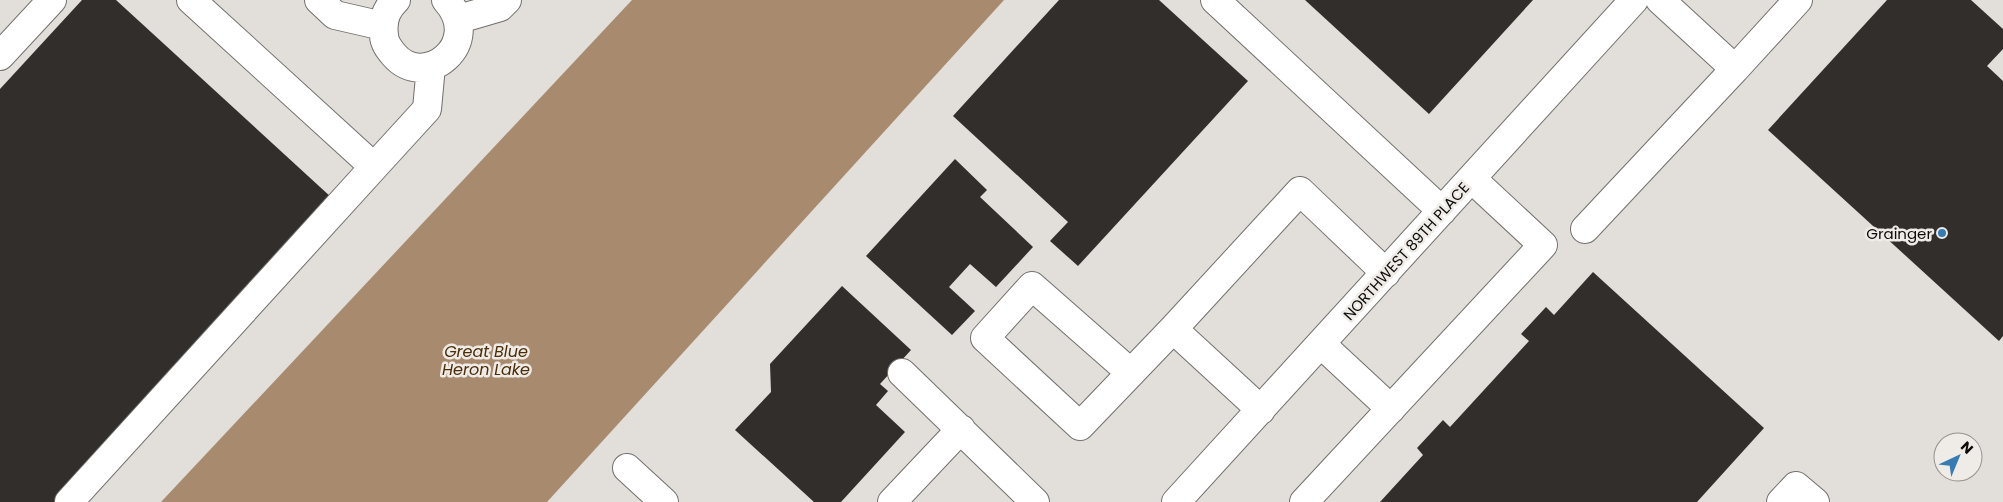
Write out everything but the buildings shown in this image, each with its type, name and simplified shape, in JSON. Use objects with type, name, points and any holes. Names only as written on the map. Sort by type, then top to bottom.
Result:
[{"type":"street","points":[[0,56],[52,0]]},
{"type":"street","points":[[191,0],[374,167]]},
{"type":"street","points":[[319,0],[335,15],[383,26]]},
{"type":"street","points":[[396,0],[386,14],[383,26],[384,38],[389,49],[397,58],[413,66],[431,66],[451,54],[457,43],[460,31],[453,10],[500,7],[507,0]]},
{"type":"street","points":[[1215,0],[1442,211]]},
{"type":"street","name":"NORTHWEST 89TH PLACE","points":[[1176,502],[1634,0]]},
{"type":"street","points":[[1660,0],[1735,69]]},
{"type":"street","points":[[1585,228],[1798,0]]},
{"type":"street","points":[[69,502],[427,110],[431,66]]},
{"type":"street","points":[[1304,502],[1543,245],[1472,179]]},
{"type":"street","points":[[1131,373],[1032,286],[985,338],[1080,426],[1131,373],[1173,329],[1300,191],[1386,273]]},
{"type":"street","points":[[1173,329],[1261,410]]},
{"type":"street","points":[[1321,344],[1391,409]]},
{"type":"street","points":[[902,373],[961,429],[1025,499]]},
{"type":"street","points":[[892,502],[961,429]]},
{"type":"street","points":[[627,468],[664,502]]},
{"type":"street","points":[[1781,502],[1796,486],[1815,502]]},
{"type":"water","name":"Great Blue Heron Lake","points":[[632,0],[1004,0],[547,502],[161,502]]},
{"type":"place","name":"Grainger","points":[[1942,233]]}]
